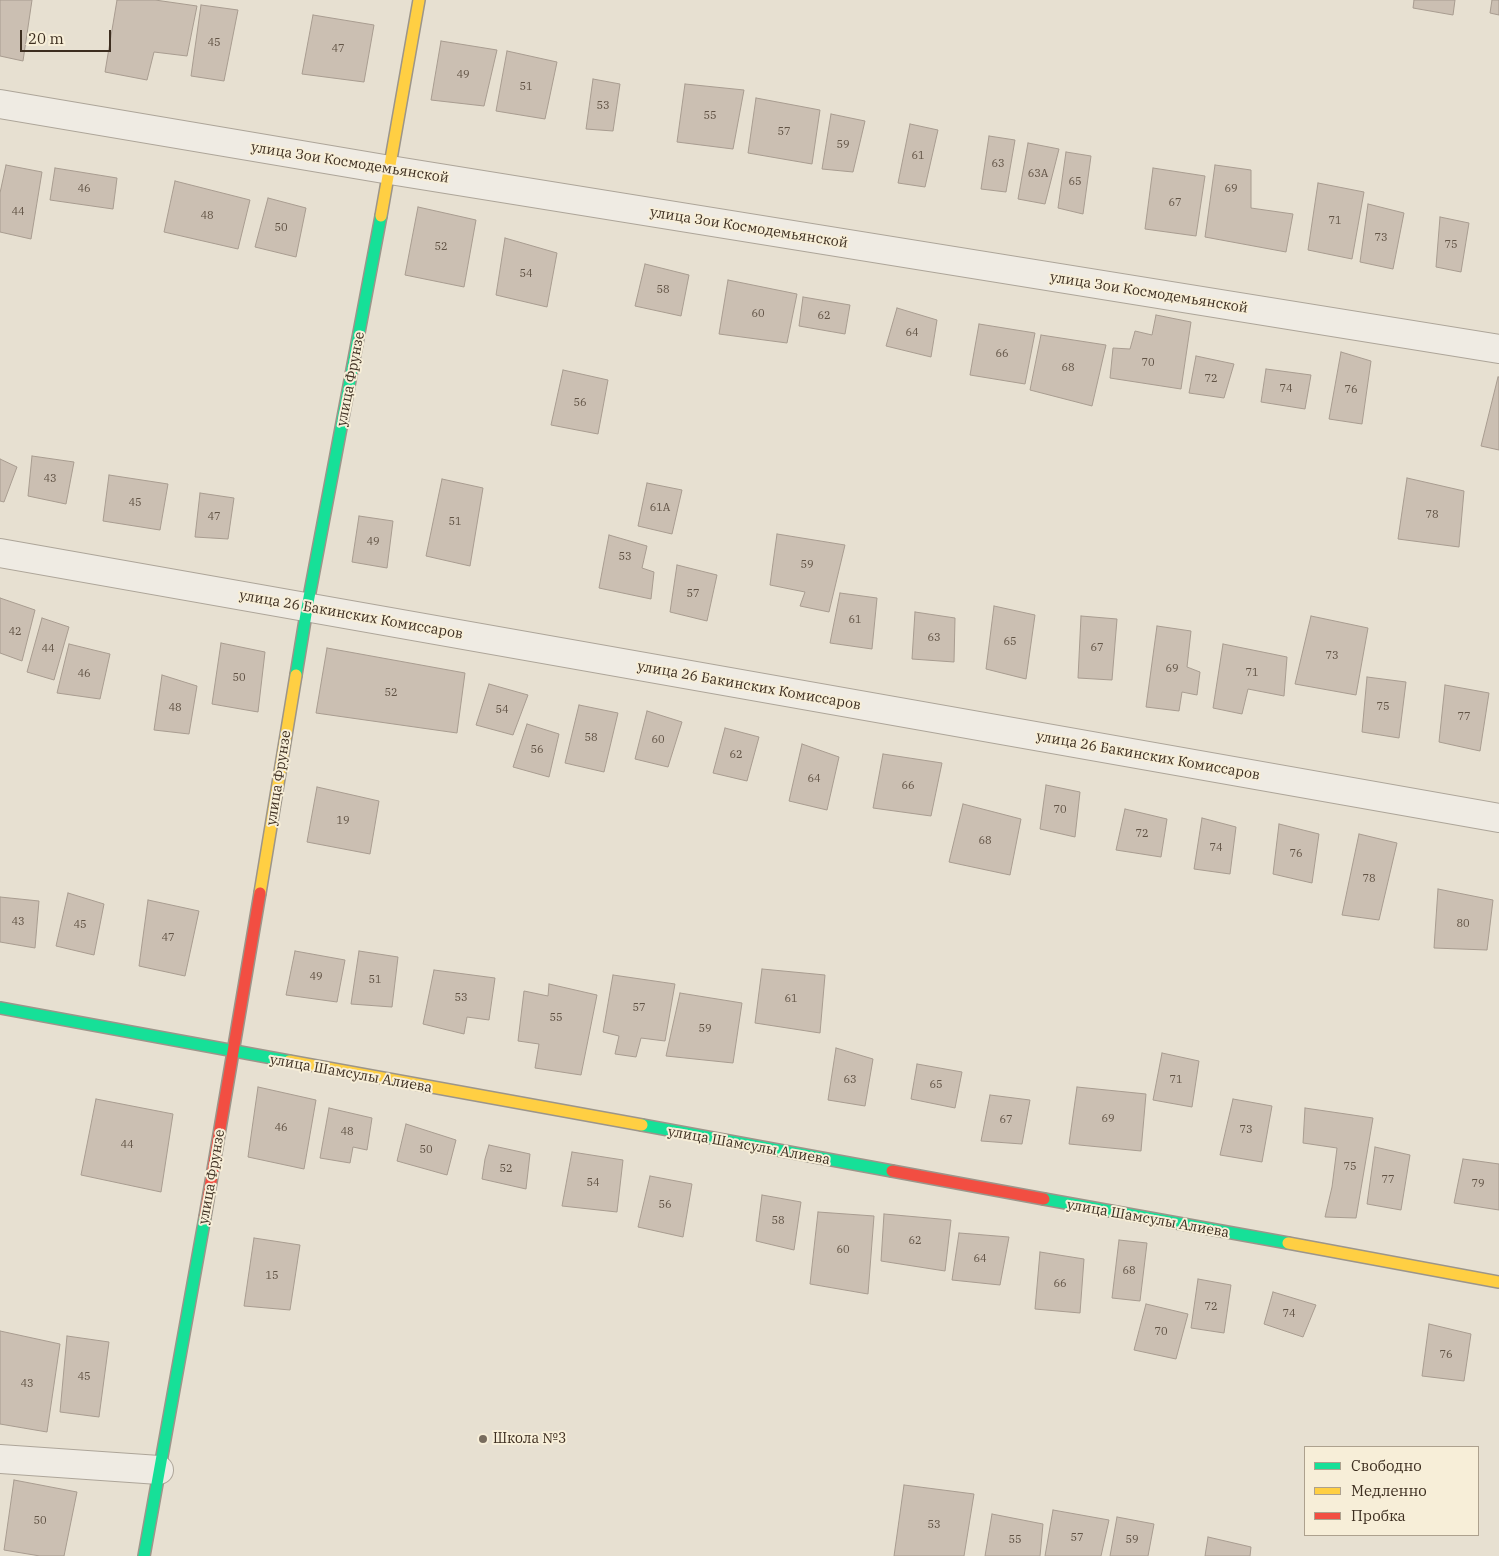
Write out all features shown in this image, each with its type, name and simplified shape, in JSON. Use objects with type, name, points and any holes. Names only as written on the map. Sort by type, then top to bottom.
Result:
[{"type":"street","name":"улица Фрунзе","points":[[144,1556],[234,1052],[307,608],[390,170],[419,0]]},
{"type":"street","name":"улица Зои Космодемьянской","points":[[0,104],[390,170],[1499,349]]},
{"type":"street","name":"улица 26 Бакинских Комиссаров","points":[[0,553],[1499,818]]},
{"type":"street","name":"улица Шамсулы Алиева","points":[[0,1008],[1499,1282]]},
{"type":"street","points":[[0,1459],[159,1470]]},
{"type":"building","points":[[0,0],[32,0],[23,61],[0,56]]},
{"type":"building","points":[[117,0],[155,0],[197,6],[187,56],[154,52],[147,80],[105,72]]},
{"type":"building","points":[[1414,0],[1455,0],[1453,15],[1413,8]]},
{"type":"building","points":[[1492,0],[1499,0],[1499,15],[1490,13]]},
{"type":"building","points":[[201,5],[238,10],[224,81],[191,76]]},
{"type":"building","points":[[313,15],[374,25],[364,82],[302,74]]},
{"type":"building","points":[[441,41],[497,50],[484,106],[431,100]]},
{"type":"building","points":[[507,51],[557,62],[545,119],[496,111]]},
{"type":"building","points":[[593,79],[620,84],[613,131],[586,129]]},
{"type":"building","points":[[685,84],[744,90],[733,149],[677,142]]},
{"type":"building","points":[[756,98],[820,110],[812,164],[748,153]]},
{"type":"building","points":[[831,114],[865,121],[853,172],[822,169]]},
{"type":"building","points":[[910,124],[938,130],[925,187],[898,183]]},
{"type":"building","points":[[989,136],[1015,140],[1006,192],[981,189]]},
{"type":"building","points":[[1028,143],[1059,149],[1045,204],[1018,199]]},
{"type":"building","points":[[1066,152],[1091,156],[1083,214],[1058,208]]},
{"type":"building","points":[[6,165],[42,172],[31,239],[0,232],[0,193]]},
{"type":"building","points":[[1215,165],[1251,170],[1251,208],[1293,214],[1286,252],[1205,237]]},
{"type":"building","points":[[55,168],[117,178],[113,209],[50,200]]},
{"type":"building","points":[[1153,168],[1205,176],[1196,236],[1145,229]]},
{"type":"building","points":[[175,181],[250,200],[238,249],[164,232]]},
{"type":"building","points":[[1318,183],[1364,192],[1352,259],[1308,250]]},
{"type":"building","points":[[268,198],[306,208],[296,257],[255,247]]},
{"type":"building","points":[[1368,204],[1404,213],[1393,269],[1360,262]]},
{"type":"building","points":[[418,207],[476,220],[464,287],[405,275]]},
{"type":"building","points":[[1440,217],[1469,223],[1461,272],[1436,267]]},
{"type":"building","points":[[505,238],[557,253],[547,307],[496,295]]},
{"type":"building","points":[[645,264],[689,275],[681,316],[635,306]]},
{"type":"building","points":[[728,280],[797,294],[787,343],[719,334]]},
{"type":"building","points":[[803,297],[850,305],[845,334],[799,326]]},
{"type":"building","points":[[897,308],[937,320],[931,357],[886,346]]},
{"type":"building","points":[[1156,315],[1191,322],[1181,389],[1110,378],[1113,348],[1130,349],[1135,331],[1152,335]]},
{"type":"building","points":[[979,324],[1035,333],[1025,384],[970,375]]},
{"type":"building","points":[[1041,335],[1106,345],[1092,406],[1030,390]]},
{"type":"building","points":[[1341,352],[1371,361],[1362,424],[1329,419]]},
{"type":"building","points":[[1196,356],[1234,364],[1224,398],[1189,393]]},
{"type":"building","points":[[1266,369],[1311,375],[1305,409],[1261,402]]},
{"type":"building","points":[[563,370],[608,380],[598,434],[551,425]]},
{"type":"building","points":[[1499,377],[1499,450],[1481,446]]},
{"type":"building","points":[[32,456],[74,462],[66,504],[28,496]]},
{"type":"building","points":[[0,459],[17,467],[4,502],[0,501]]},
{"type":"building","points":[[109,475],[168,484],[160,530],[103,521]]},
{"type":"building","points":[[1407,478],[1464,491],[1459,547],[1398,539]]},
{"type":"building","points":[[442,479],[483,488],[470,566],[426,556]]},
{"type":"building","points":[[647,483],[682,490],[672,534],[638,526]]},
{"type":"building","points":[[200,493],[234,498],[228,539],[195,537]]},
{"type":"building","points":[[359,516],[393,521],[387,568],[352,562]]},
{"type":"building","points":[[777,534],[845,545],[829,612],[800,606],[805,592],[770,585]]},
{"type":"building","points":[[609,535],[647,546],[642,568],[654,572],[651,599],[599,588]]},
{"type":"building","points":[[677,565],[717,575],[707,621],[670,612]]},
{"type":"building","points":[[840,593],[877,598],[872,649],[830,643]]},
{"type":"building","points":[[0,598],[35,610],[22,661],[0,653]]},
{"type":"building","points":[[994,606],[1035,615],[1026,679],[986,669]]},
{"type":"building","points":[[915,612],[955,618],[954,662],[912,659]]},
{"type":"building","points":[[1081,616],[1117,619],[1112,680],[1078,678]]},
{"type":"building","points":[[1311,616],[1368,628],[1356,695],[1295,684]]},
{"type":"building","points":[[42,618],[69,627],[54,680],[27,672]]},
{"type":"building","points":[[1157,626],[1191,631],[1187,667],[1200,672],[1197,695],[1182,692],[1179,711],[1146,707]]},
{"type":"building","points":[[221,643],[265,652],[258,712],[212,704]]},
{"type":"building","points":[[69,644],[110,654],[100,699],[57,693]]},
{"type":"building","points":[[1223,644],[1287,657],[1284,696],[1248,689],[1242,714],[1213,708]]},
{"type":"building","points":[[327,648],[465,673],[457,733],[316,713]]},
{"type":"building","points":[[162,675],[197,686],[189,734],[154,730]]},
{"type":"building","points":[[1367,677],[1406,682],[1399,738],[1362,732]]},
{"type":"building","points":[[489,684],[528,695],[513,735],[476,725]]},
{"type":"building","points":[[1445,685],[1489,693],[1480,751],[1439,742]]},
{"type":"building","points":[[579,705],[618,713],[604,772],[565,763]]},
{"type":"building","points":[[647,711],[682,722],[668,767],[635,759]]},
{"type":"building","points":[[527,724],[559,734],[549,777],[513,767]]},
{"type":"building","points":[[725,728],[759,737],[747,781],[713,773]]},
{"type":"building","points":[[802,744],[839,757],[827,810],[789,801]]},
{"type":"building","points":[[883,754],[942,763],[931,816],[873,808]]},
{"type":"building","points":[[1046,785],[1080,792],[1075,837],[1040,829]]},
{"type":"building","points":[[317,787],[379,801],[370,854],[307,842]]},
{"type":"building","points":[[963,804],[1021,819],[1010,875],[949,862]]},
{"type":"building","points":[[1125,809],[1167,819],[1161,857],[1116,850]]},
{"type":"building","points":[[1202,818],[1236,827],[1230,874],[1194,869]]},
{"type":"building","points":[[1279,824],[1319,834],[1312,883],[1273,874]]},
{"type":"building","points":[[1359,834],[1397,843],[1379,920],[1342,915]]},
{"type":"building","points":[[1438,889],[1493,900],[1487,950],[1434,948]]},
{"type":"building","points":[[68,893],[104,904],[94,955],[56,946]]},
{"type":"building","points":[[0,897],[39,901],[35,948],[0,942]]},
{"type":"building","points":[[148,900],[199,911],[185,976],[139,966]]},
{"type":"building","points":[[295,951],[345,960],[337,1002],[286,995]]},
{"type":"building","points":[[359,951],[398,957],[392,1007],[351,1004]]},
{"type":"building","points":[[762,969],[825,975],[820,1033],[755,1023]]},
{"type":"building","points":[[434,970],[495,978],[489,1020],[467,1017],[464,1034],[423,1024]]},
{"type":"building","points":[[613,975],[675,984],[665,1041],[641,1038],[636,1057],[615,1054],[619,1036],[603,1032]]},
{"type":"building","points":[[549,984],[597,995],[581,1075],[535,1068],[539,1044],[518,1041],[524,991],[548,996]]},
{"type":"building","points":[[680,993],[742,1003],[733,1063],[666,1056]]},
{"type":"building","points":[[836,1048],[873,1059],[865,1106],[828,1100]]},
{"type":"building","points":[[1162,1053],[1199,1061],[1192,1107],[1153,1100]]},
{"type":"building","points":[[917,1064],[962,1072],[955,1108],[911,1099]]},
{"type":"building","points":[[258,1087],[316,1100],[304,1169],[248,1157]]},
{"type":"building","points":[[1077,1087],[1146,1094],[1141,1151],[1069,1144]]},
{"type":"building","points":[[990,1095],[1030,1100],[1022,1144],[981,1141]]},
{"type":"building","points":[[96,1099],[173,1114],[161,1192],[81,1175]]},
{"type":"building","points":[[1233,1099],[1272,1106],[1262,1162],[1220,1155]]},
{"type":"building","points":[[329,1108],[372,1118],[367,1150],[353,1147],[350,1163],[320,1158]]},
{"type":"building","points":[[1305,1108],[1373,1118],[1356,1218],[1325,1217],[1332,1187],[1337,1148],[1303,1143]]},
{"type":"building","points":[[406,1124],[456,1140],[447,1175],[397,1161]]},
{"type":"building","points":[[489,1145],[530,1154],[526,1189],[482,1179]]},
{"type":"building","points":[[1375,1147],[1410,1155],[1401,1210],[1367,1204]]},
{"type":"building","points":[[572,1152],[623,1160],[617,1212],[562,1206]]},
{"type":"building","points":[[1463,1159],[1499,1164],[1499,1210],[1454,1203]]},
{"type":"building","points":[[650,1176],[692,1184],[683,1237],[638,1227]]},
{"type":"building","points":[[762,1195],[801,1202],[794,1250],[756,1241]]},
{"type":"building","points":[[818,1212],[874,1216],[868,1294],[810,1284]]},
{"type":"building","points":[[884,1214],[951,1220],[945,1271],[881,1261]]},
{"type":"building","points":[[959,1233],[1009,1237],[1000,1285],[952,1280]]},
{"type":"building","points":[[254,1238],[300,1245],[290,1310],[244,1306]]},
{"type":"building","points":[[1119,1240],[1147,1243],[1140,1301],[1112,1298]]},
{"type":"building","points":[[1040,1252],[1084,1259],[1080,1313],[1035,1309]]},
{"type":"building","points":[[1198,1279],[1231,1285],[1224,1333],[1191,1328]]},
{"type":"building","points":[[1273,1292],[1316,1305],[1303,1337],[1264,1324]]},
{"type":"building","points":[[1146,1304],[1188,1314],[1176,1359],[1134,1350]]},
{"type":"building","points":[[1429,1324],[1471,1334],[1464,1381],[1422,1376]]},
{"type":"building","points":[[0,1331],[60,1344],[47,1432],[0,1424]]},
{"type":"building","points":[[67,1336],[109,1342],[99,1417],[60,1412]]},
{"type":"building","points":[[14,1480],[77,1492],[64,1556],[40,1556],[4,1550]]},
{"type":"building","points":[[904,1485],[974,1494],[964,1556],[894,1556]]},
{"type":"building","points":[[1053,1510],[1109,1520],[1101,1556],[1045,1556]]},
{"type":"building","points":[[992,1514],[1043,1524],[1040,1556],[985,1556]]},
{"type":"building","points":[[1117,1517],[1154,1524],[1148,1556],[1110,1556]]},
{"type":"building","points":[[1208,1537],[1251,1547],[1250,1556],[1205,1556]]},
{"type":"traffic: fast","points":[[296,675],[381,216]]},
{"type":"traffic: fast","points":[[0,1008],[289,1061]]},
{"type":"traffic: fast","points":[[642,1125],[892,1171]]},
{"type":"traffic: fast","points":[[1044,1199],[1288,1243]]},
{"type":"traffic: fast","points":[[144,1556],[205,1217]]},
{"type":"traffic: slow","points":[[381,216],[419,0]]},
{"type":"traffic: slow","points":[[260,893],[296,675]]},
{"type":"traffic: slow","points":[[289,1061],[642,1125]]},
{"type":"traffic: slow","points":[[1288,1243],[1499,1282]]},
{"type":"traffic: jam","points":[[205,1217],[260,893]]},
{"type":"traffic: jam","points":[[892,1171],[1044,1199]]},
{"type":"place","name":"Школа №3","points":[[483,1439]]}]
